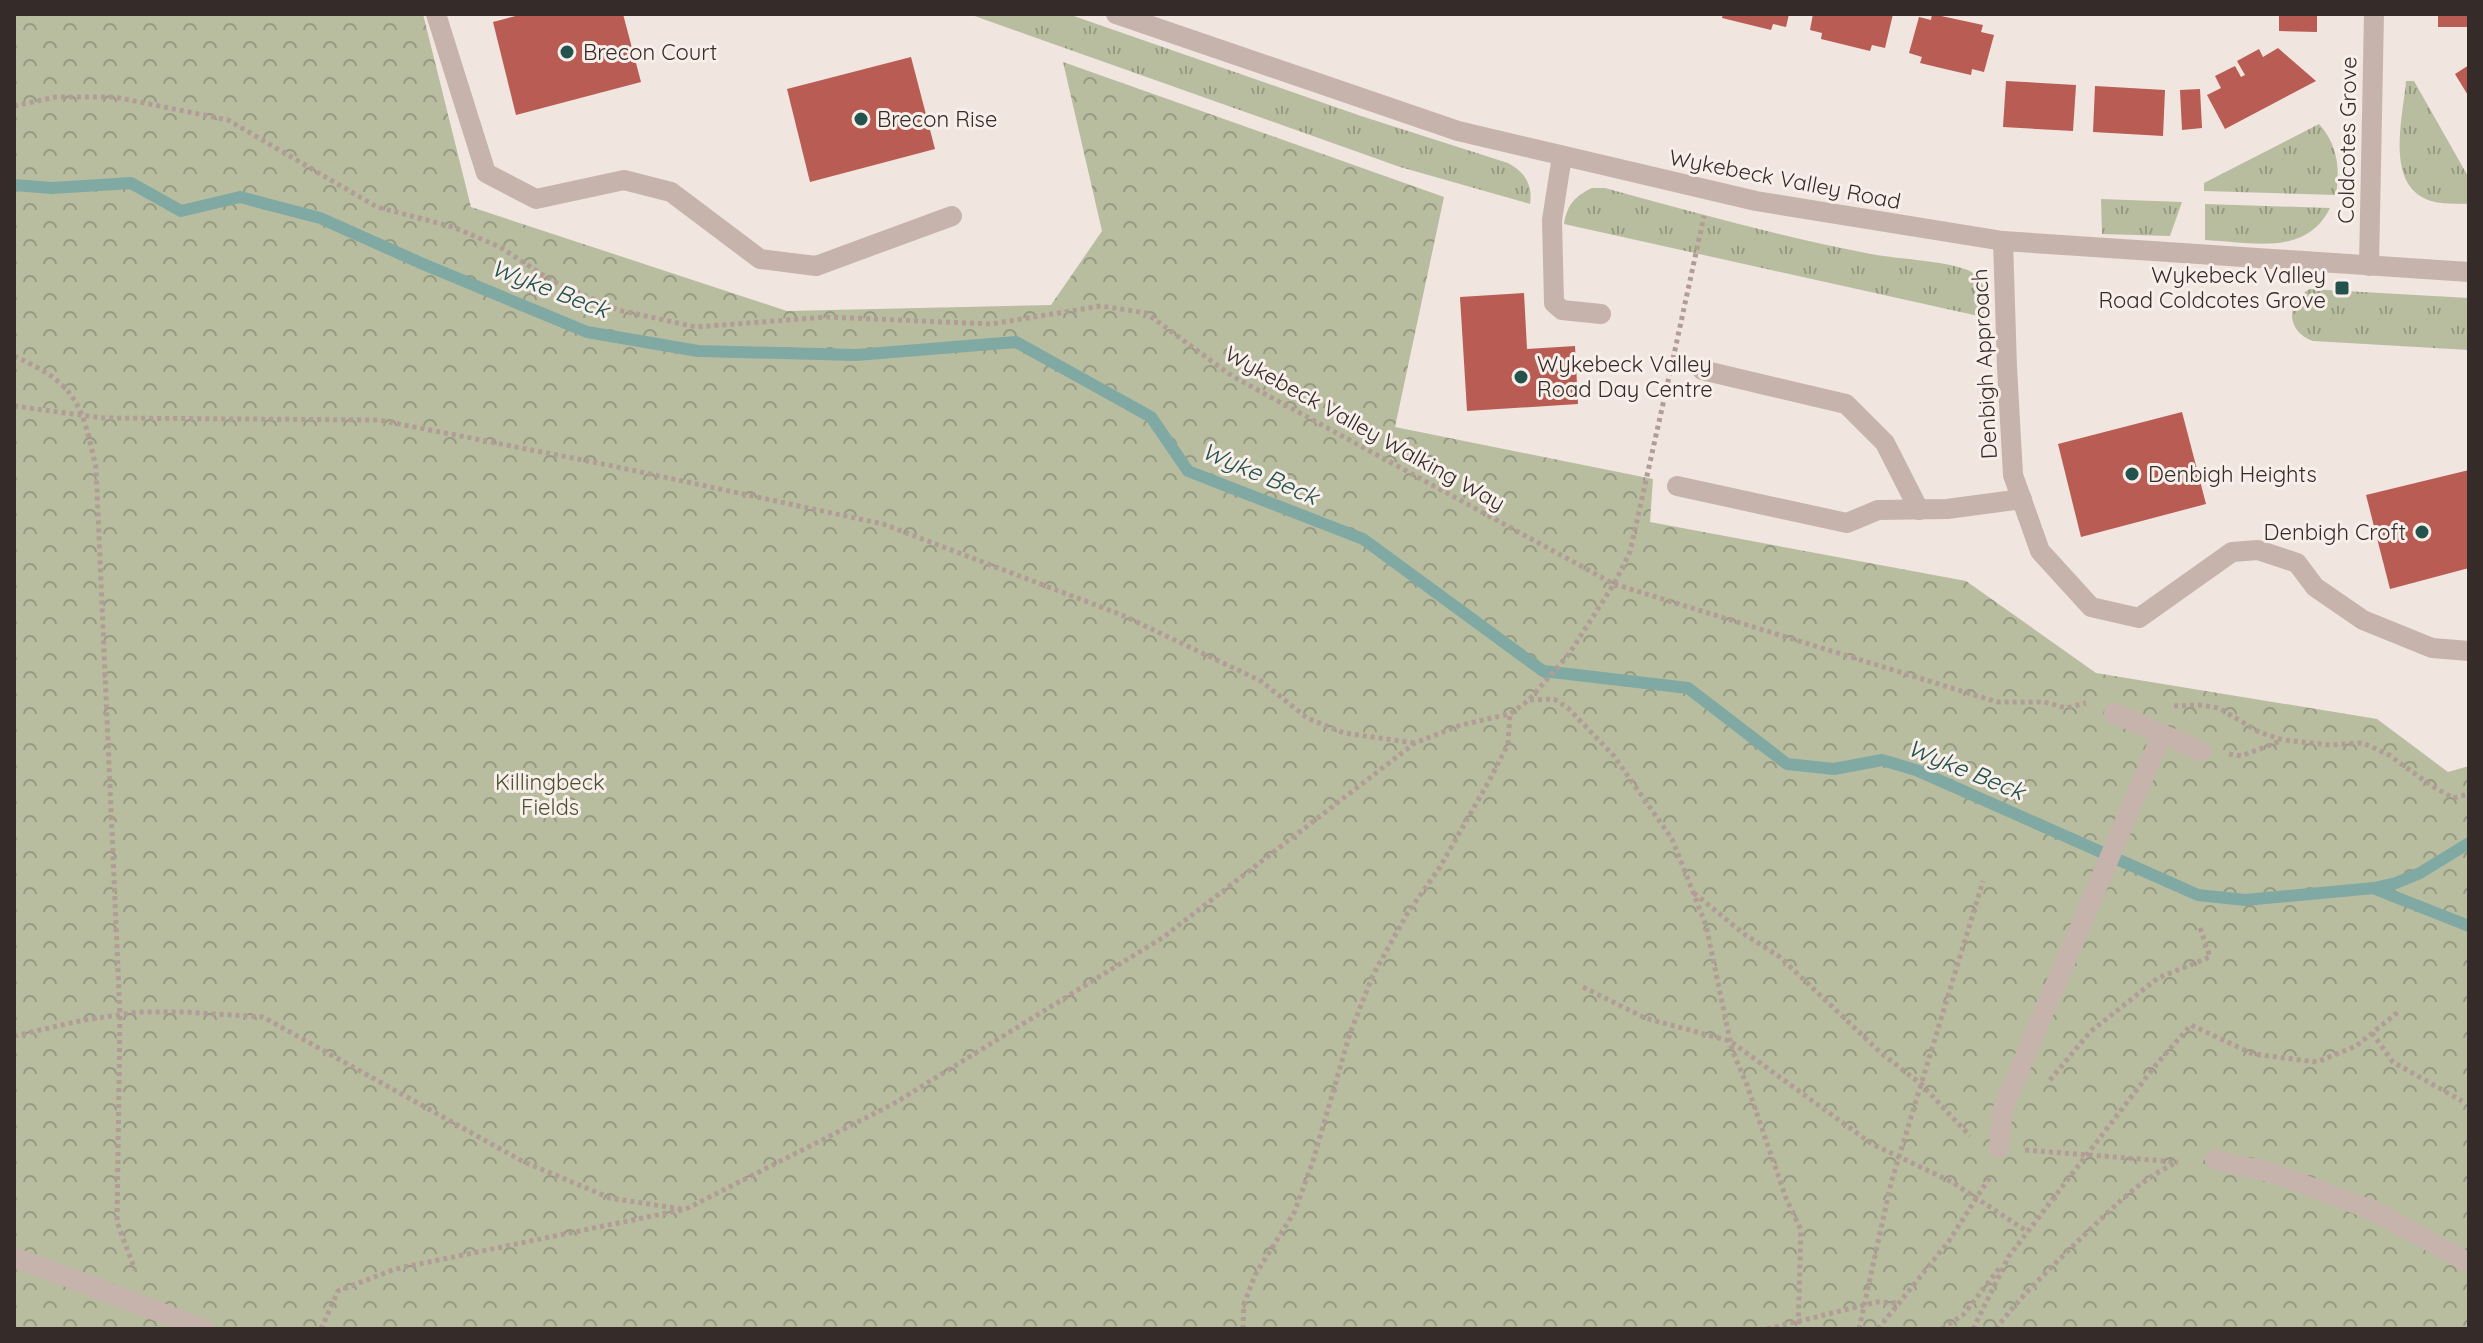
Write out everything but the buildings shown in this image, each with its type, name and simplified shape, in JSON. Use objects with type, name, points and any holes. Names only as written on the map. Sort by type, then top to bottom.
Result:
[{"type":"street","points":[[436,14],[486,173],[536,199],[624,180],[671,192],[760,259],[816,266],[952,216]]},
{"type":"street","name":"Wykebeck Valley Road","points":[[1116,14],[1458,131],[1710,192],[1827,214],[2003,241],[2469,272]]},
{"type":"street","name":"Coldcotes Grove","points":[[2369,266],[2374,14]]},
{"type":"street","points":[[1562,156],[1552,220],[1554,303],[1562,310],[1601,314]]},
{"type":"street","name":"Denbigh Approach","points":[[2003,241],[2013,475],[2040,551],[2091,607],[2139,618],[2232,552],[2258,550],[2297,563],[2315,587],[2363,620],[2432,648],[2469,651]]},
{"type":"street","points":[[1702,370],[1846,404],[1885,443],[1919,510]]},
{"type":"street","points":[[1677,486],[1847,523],[1878,510],[1947,509],[2022,499]]},
{"type":"street","points":[[2106,706],[2201,751]]},
{"type":"street","points":[[1999,1148],[2003,1108],[2162,734]]},
{"type":"street","points":[[2215,1160],[2273,1173],[2372,1210],[2469,1263]]},
{"type":"street","points":[[14,1257],[204,1329]]},
{"type":"path","name":"Wykebeck Valley Walking Way","points":[[14,106],[56,97],[115,97],[228,120],[377,207],[453,227],[500,247],[552,281],[618,310],[696,327],[827,317],[991,324],[1101,306],[1146,313],[1232,376],[1614,584],[1997,702],[2044,702],[2066,708],[2106,706]]},
{"type":"path","points":[[321,1329],[338,1291],[395,1269],[686,1209],[893,1104],[1162,938],[1415,743],[1461,725],[1510,714],[1529,700],[1569,654],[1614,584],[1630,552],[1710,192]]},
{"type":"path","points":[[14,356],[63,384],[84,415],[96,468],[120,1015],[117,1222],[137,1278],[136,1303]]},
{"type":"path","points":[[14,406],[103,418],[379,420],[883,524],[1122,615],[1261,681],[1307,718],[1344,733],[1415,743]]},
{"type":"path","points":[[1529,700],[1554,699],[1568,708],[1614,756],[1672,839],[1706,925],[1730,1041],[1786,1198],[1801,1230],[1798,1325]]},
{"type":"path","points":[[2168,706],[2219,708],[2259,732],[2283,740],[2330,745],[2363,743],[2389,755],[2453,798],[2469,794]]},
{"type":"path","points":[[1243,1329],[1244,1304],[1255,1275],[1295,1211],[1313,1161],[1350,1033],[1373,975],[1489,781],[1508,744],[1510,714]]},
{"type":"path","points":[[2201,751],[2241,756],[2283,740]]},
{"type":"path","points":[[1859,1329],[1899,1157],[1983,881]]},
{"type":"path","points":[[1693,892],[1744,934],[1780,957],[1881,1053],[1921,1084],[1973,1139],[1999,1148],[2178,1162],[2215,1160]]},
{"type":"path","points":[[2050,1080],[2090,1032],[2158,978],[2210,957],[2199,925]]},
{"type":"path","points":[[1583,987],[1645,1018],[1730,1041],[1872,1144],[1952,1182],[2028,1232]]},
{"type":"path","points":[[14,1036],[120,1015],[185,1012],[263,1017],[522,1161],[610,1198],[686,1209]]},
{"type":"path","points":[[1942,1329],[1964,1314],[2155,1066],[2191,1025],[2253,1054],[2317,1062],[2356,1046],[2398,1012]]},
{"type":"path","points":[[2372,1033],[2393,1062],[2462,1101]]},
{"type":"path","points":[[1878,1329],[1949,1241],[1993,1172],[1999,1148]]},
{"type":"path","points":[[1996,1329],[2035,1283],[2126,1195],[2160,1170],[2178,1162]]},
{"type":"path","points":[[1973,1329],[2009,1256]]},
{"type":"path","points":[[1767,1329],[1798,1325],[1877,1302],[1900,1303]]},
{"type":"green space","name":"Killingbeck Fields","points":[[14,14],[423,14],[471,207],[787,311],[1051,305],[1102,231],[1063,62],[1444,197],[1395,427],[1653,479],[1650,522],[1966,581],[2096,673],[2377,719],[2448,772],[2469,766],[2469,1329],[14,1329]]},
{"type":"green space","points":[[969,14],[1068,14],[1361,116],[1508,163],[1526,180],[1530,204],[1400,167]]},
{"type":"green space","points":[[2406,81],[2414,81],[2469,178],[2469,204],[2431,201],[2416,193],[2407,181],[2400,149]]},
{"type":"green space","points":[[2319,124],[2334,149],[2338,176],[2336,195],[2204,191],[2204,183]]},
{"type":"green space","points":[[1592,188],[1605,188],[1837,247],[1965,269],[1982,282],[1985,299],[1983,317],[1564,224],[1573,202]]},
{"type":"green space","points":[[2101,199],[2182,202],[2170,236],[2102,234]]},
{"type":"green space","points":[[2205,204],[2330,208],[2320,224],[2307,234],[2292,240],[2258,244],[2205,240]]},
{"type":"green space","points":[[2310,289],[2469,298],[2469,350],[2313,341],[2298,331],[2292,316],[2296,301]]},
{"type":"waterway","name":"Wyke Beck","points":[[14,185],[52,188],[131,183],[181,211],[240,197],[320,218],[587,332],[698,351],[856,355],[1016,342],[1151,417],[1188,471],[1363,539],[1543,671],[1688,688],[1787,764],[1834,769],[1882,760],[1916,770],[2198,895],[2245,900],[2374,888],[2420,873],[2469,843]]},
{"type":"waterway","name":"Wyke Beck","points":[[2375,889],[2469,926]]},
{"type":"place","name":"Brecon Court","points":[[567,52]]},
{"type":"place","name":"Brecon Rise","points":[[861,119]]},
{"type":"place","name":"Wykebeck Valley Road Coldcotes Grove","points":[[2342,288]]},
{"type":"place","name":"Wykebeck Valley Road Day Centre","points":[[1521,377]]},
{"type":"place","name":"Denbigh Heights","points":[[2132,474]]},
{"type":"place","name":"Denbigh Croft","points":[[2422,532]]}]
